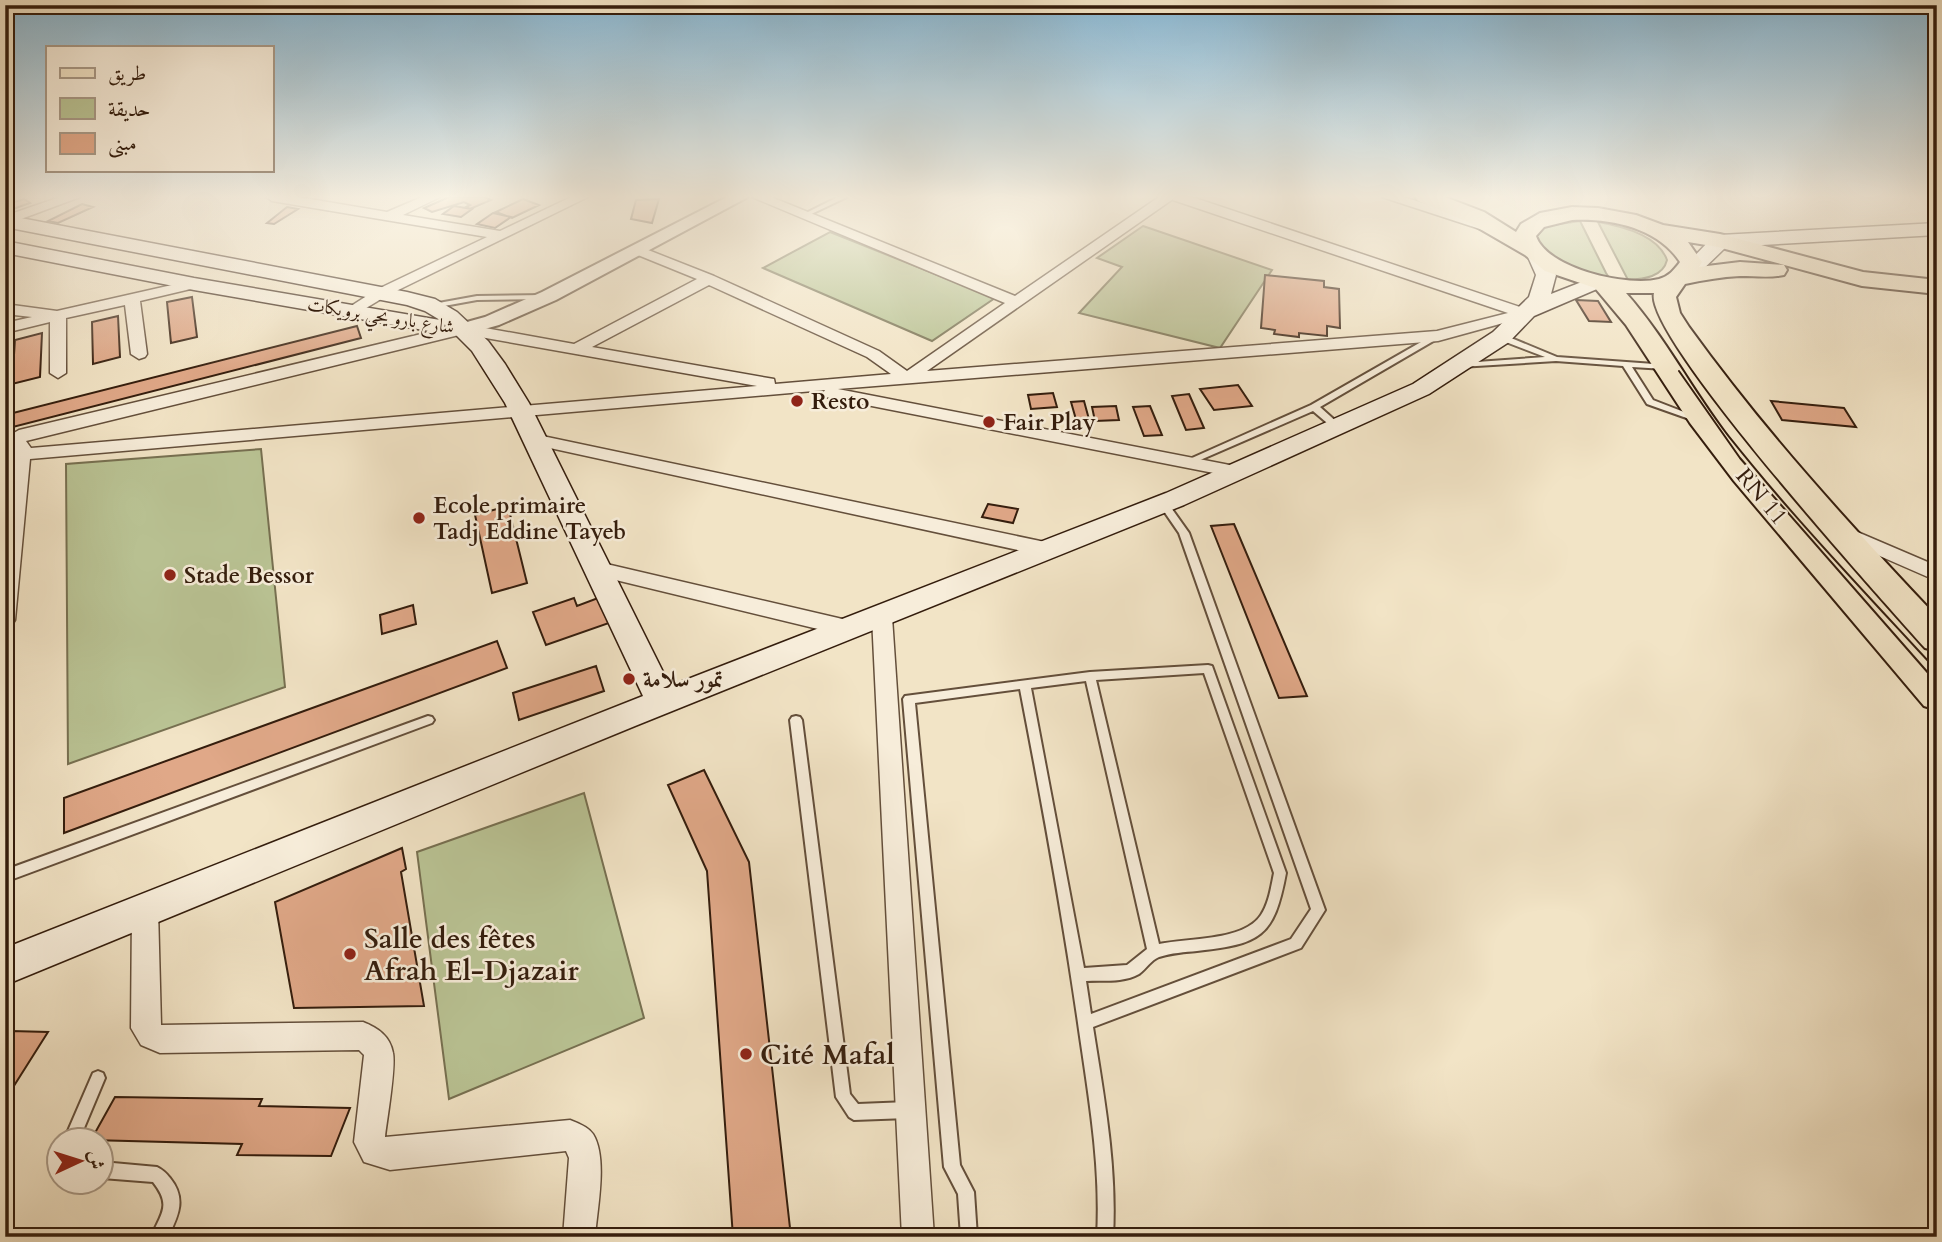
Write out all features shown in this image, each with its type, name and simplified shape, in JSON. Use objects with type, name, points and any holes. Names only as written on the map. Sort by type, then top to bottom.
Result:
[{"type":"main road","name":"شارع بارو يحي برويكات","points":[[46,255],[194,284],[464,329]]},
{"type":"main road","name":"شارع بارو يحي برويكات","points":[[182,255],[381,293],[433,306],[464,329]]},
{"type":"main road","points":[[5,967],[662,702],[1164,504],[1234,471],[1325,416],[1421,389],[1501,337],[1539,299],[1546,275],[1536,255]]},
{"type":"main road","points":[[1538,255],[1560,270],[1600,282],[1635,287],[1736,268],[1937,288]]},
{"type":"main road","points":[[1681,277],[1691,262],[1688,255]]},
{"type":"main road","points":[[1681,277],[1706,255]]},
{"type":"main road","points":[[1768,255],[1862,279]]},
{"type":"main road","points":[[1789,255],[1798,263]]},
{"type":"main road","name":"RN 11","points":[[1681,277],[1666,291],[1664,302],[1672,318],[1720,386],[1836,529],[1937,639]]},
{"type":"main road","points":[[1524,313],[1600,282]]},
{"type":"main road","name":"RN 11","points":[[1600,282],[1629,313],[1702,421],[1747,480],[1937,696]]},
{"type":"main road","points":[[464,329],[502,377],[524,413],[533,439],[662,702]]},
{"type":"street","points":[[353,311],[381,293],[459,255]]},
{"type":"street","points":[[5,620],[10,452],[25,434],[492,321],[549,296],[628,255]]},
{"type":"street","points":[[651,255],[709,278],[873,354],[907,378]]},
{"type":"street","points":[[899,255],[1018,303]]},
{"type":"street","points":[[877,400],[1086,255]]},
{"type":"street","points":[[1351,255],[1524,313]]},
{"type":"street","points":[[578,348],[709,278]]},
{"type":"street","points":[[5,328],[194,284]]},
{"type":"street","points":[[132,299],[139,354]]},
{"type":"street","points":[[5,309],[58,316]]},
{"type":"street","points":[[10,452],[524,413],[907,378],[1438,336],[1524,313]]},
{"type":"street","points":[[58,316],[58,373]]},
{"type":"street","points":[[464,329],[794,388],[877,400],[1234,471]]},
{"type":"street","points":[[533,439],[1045,549]]},
{"type":"street","points":[[1836,529],[1937,574]]},
{"type":"street","points":[[598,569],[852,629]]},
{"type":"street","points":[[882,617],[918,1237]]},
{"type":"street","points":[[145,909],[145,1028],[151,1035],[160,1039],[363,1036],[374,1044],[379,1054],[369,1142],[375,1151],[390,1154],[570,1135],[581,1143],[586,1158],[579,1237]]},
{"type":"lane","points":[[433,306],[477,299],[549,296]]},
{"type":"lane","points":[[1188,462],[1325,416],[1438,336]]},
{"type":"lane","points":[[1501,337],[1556,359]]},
{"type":"lane","points":[[1457,365],[1556,359],[1665,367]]},
{"type":"lane","points":[[1626,365],[1650,402],[1702,421]]},
{"type":"lane","points":[[1086,1023],[1296,944],[1318,910],[1184,533],[1164,504]]},
{"type":"lane","points":[[969,1237],[966,1192],[952,1167],[909,699],[1090,676],[1208,669],[1280,873],[1277,896],[1258,931],[1241,939],[1154,952],[1128,972],[1079,975]]},
{"type":"lane","points":[[1090,676],[1154,952]]},
{"type":"lane","points":[[1026,684],[1079,975],[1101,1126],[1108,1208],[1105,1237]]},
{"type":"lane","points":[[5,876],[428,720]]},
{"type":"lane","points":[[796,720],[843,1097],[855,1112],[911,1109]]},
{"type":"lane","points":[[77,1126],[98,1077]]},
{"type":"lane","points":[[116,1171],[157,1175],[172,1192],[170,1213],[159,1237]]},
{"type":"green space","points":[[787,255],[887,255],[995,298],[932,341],[763,268]]},
{"type":"green space","points":[[1101,255],[1228,255],[1272,270],[1220,348],[1079,313],[1122,267],[1097,258]]},
{"type":"green space","points":[[1548,255],[1597,255],[1610,279],[1594,276],[1551,259]]},
{"type":"green space","points":[[1615,255],[1664,255],[1667,260],[1665,266],[1657,274],[1628,280]]},
{"type":"green space","name":"Stade Bessor","points":[[261,449],[285,687],[68,764],[66,464]]},
{"type":"green space","points":[[584,793],[644,1018],[449,1099],[417,852]]},
{"type":"building","points":[[1265,275],[1324,281],[1324,287],[1339,289],[1340,328],[1327,326],[1327,336],[1299,333],[1299,337],[1274,334],[1275,330],[1261,328]]},
{"type":"building","points":[[192,297],[197,337],[171,343],[167,302]]},
{"type":"building","points":[[1576,300],[1598,301],[1611,322],[1589,321]]},
{"type":"building","points":[[118,316],[120,357],[93,364],[92,322]]},
{"type":"building","points":[[357,326],[361,338],[5,429],[5,415]]},
{"type":"building","points":[[42,333],[40,377],[12,384],[15,340]]},
{"type":"building","points":[[1238,385],[1252,406],[1214,410],[1200,389]]},
{"type":"building","points":[[1053,393],[1057,407],[1031,409],[1028,395]]},
{"type":"building","points":[[1189,394],[1204,428],[1186,430],[1172,396]]},
{"type":"building","points":[[1084,401],[1090,423],[1077,423],[1071,402]]},
{"type":"building","points":[[1771,401],[1844,408],[1856,427],[1782,420]]},
{"type":"building","points":[[1116,406],[1119,420],[1095,421],[1092,407]]},
{"type":"building","points":[[1150,406],[1162,435],[1144,436],[1133,407]]},
{"type":"building","points":[[988,504],[1018,509],[1013,523],[982,517]]},
{"type":"building","points":[[508,506],[527,583],[492,593],[475,515]]},
{"type":"building","points":[[1234,524],[1307,696],[1279,698],[1211,526]]},
{"type":"building","points":[[574,598],[577,606],[598,598],[609,623],[546,645],[533,612]]},
{"type":"building","points":[[413,605],[416,624],[382,634],[380,615]]},
{"type":"building","points":[[497,641],[507,668],[64,833],[64,798]]},
{"type":"building","points":[[596,666],[604,691],[519,720],[513,693]]},
{"type":"building","name":"Cité Mafal","points":[[704,770],[749,862],[791,1237],[733,1237],[707,871],[668,785]]},
{"type":"building","name":"Salle des fêtes Afrah El-Djazair","points":[[402,848],[406,869],[401,872],[424,1006],[294,1008],[275,902]]},
{"type":"building","points":[[11,1031],[48,1032],[5,1100],[5,1040]]},
{"type":"building","points":[[115,1097],[262,1099],[259,1106],[350,1108],[331,1156],[237,1155],[242,1144],[116,1141],[116,1126],[99,1126]]},
{"type":"tram line","points":[[1679,371],[1740,458],[1937,683]]},
{"type":"place","name":"Resto","points":[[797,401]]},
{"type":"place","name":"Fair Play","points":[[989,422]]},
{"type":"place","name":"Ecole primaire Tadj Eddine Tayeb","points":[[419,518]]},
{"type":"place","name":"Stade Bessor","points":[[170,575]]},
{"type":"place","name":"تمور سلامة","points":[[629,679]]},
{"type":"place","name":"Salle des fêtes Afrah El-Djazair","points":[[350,954]]},
{"type":"place","name":"Cité Mafal","points":[[746,1054]]}]
